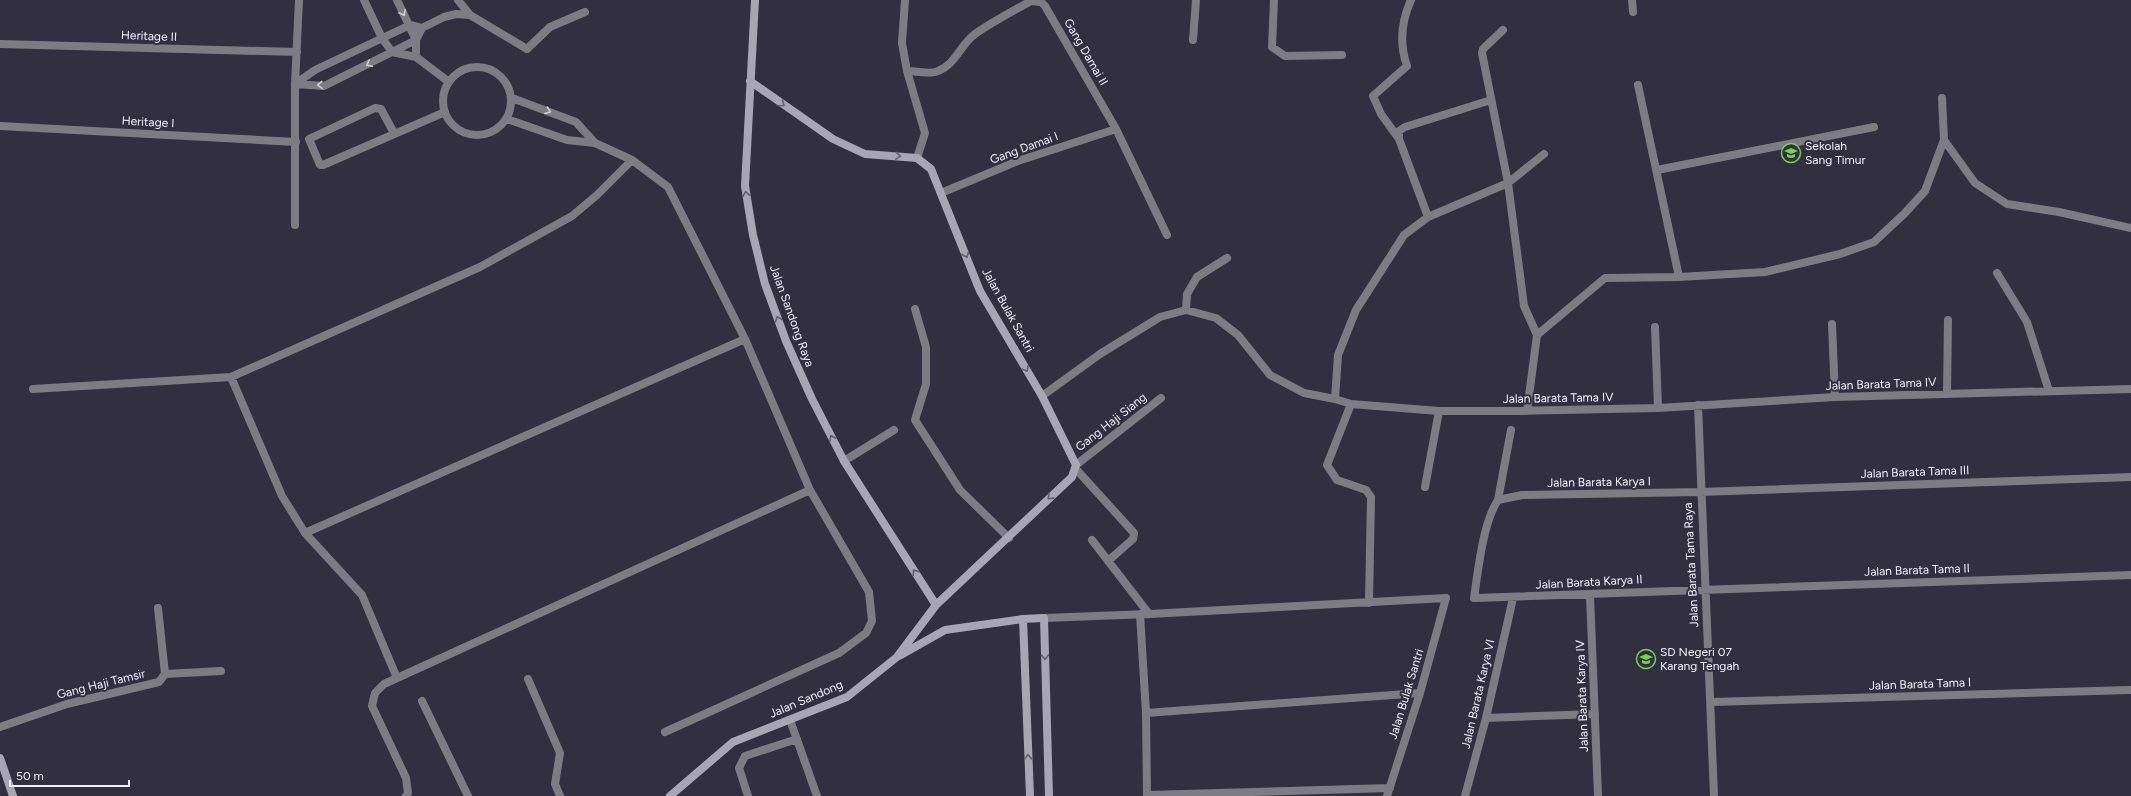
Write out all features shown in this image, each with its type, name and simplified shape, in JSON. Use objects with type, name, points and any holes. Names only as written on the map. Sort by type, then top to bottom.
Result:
[{"type":"street","points":[[295,225],[295,84],[299,0]]},
{"type":"street","points":[[364,0],[382,38],[392,52],[416,57],[449,82]]},
{"type":"street","points":[[397,0],[416,40],[416,57]]},
{"type":"street","points":[[458,0],[470,15],[527,49],[550,27],[586,12]]},
{"type":"street","name":"Jalan Sandong Raya","points":[[755,0],[745,186],[753,235],[765,284],[786,341],[812,399],[844,461],[936,605]]},
{"type":"street","points":[[750,81],[834,139],[864,154],[917,158],[925,133],[907,70],[902,43],[905,0]]},
{"type":"street","points":[[1193,40],[1196,0]]},
{"type":"street","points":[[1274,0],[1272,47],[1285,56],[1342,55]]},
{"type":"street","points":[[1411,0],[1404,16],[1401,50],[1407,66],[1373,96],[1381,114],[1399,139],[1428,217]]},
{"type":"street","points":[[1632,0],[1633,12]]},
{"type":"street","name":"Gang Damai II","points":[[907,70],[936,72],[942,70],[950,64],[959,54],[963,45],[975,34],[1031,1],[1041,2],[1045,6],[1116,129]]},
{"type":"street","points":[[295,84],[324,86],[416,40],[422,28],[444,17],[456,14],[470,15]]},
{"type":"street","points":[[295,84],[315,70],[410,25],[422,28]]},
{"type":"street","points":[[1503,30],[1483,49],[1482,53],[1508,183],[1524,306],[1537,335],[1527,411]]},
{"type":"street","name":"Heritage II","points":[[0,44],[297,52]]},
{"type":"street","points":[[478,67],[494,71],[506,82],[512,98],[511,109],[507,119],[496,130],[481,135],[466,134],[452,125],[444,112],[443,96],[449,82],[461,71],[478,67]]},
{"type":"street","points":[[1638,85],[1679,277]]},
{"type":"street","points":[[512,98],[576,122],[595,143]]},
{"type":"street","points":[[1537,335],[1605,278],[1679,277],[1765,272],[1840,254],[1874,242],[1905,213],[1925,191],[1944,140],[1942,98]]},
{"type":"street","points":[[1399,139],[1400,130],[1405,127],[1491,100]]},
{"type":"street","points":[[394,133],[381,109],[375,108],[309,139],[320,165],[323,165],[444,112]]},
{"type":"street","points":[[507,119],[567,140],[595,143],[632,160],[668,187],[745,339],[810,490],[869,592],[872,621],[866,633],[839,654],[665,732]]},
{"type":"street","name":"Heritage I","points":[[0,126],[296,142]]},
{"type":"street","points":[[1657,170],[1874,127]]},
{"type":"street","points":[[1116,129],[1167,235]]},
{"type":"street","name":"Gang Damai I","points":[[941,193],[1018,161],[1116,129]]},
{"type":"street","points":[[1944,140],[1975,183],[2007,204],[2059,212],[2131,228]]},
{"type":"street","points":[[1334,398],[1338,355],[1356,310],[1404,235],[1428,217],[1508,183],[1544,154]]},
{"type":"street","name":"Jalan Bulak Santri","points":[[917,158],[931,169],[980,291],[1042,396],[1075,466]]},
{"type":"street","points":[[33,389],[231,377],[480,267],[572,216],[597,196],[632,160]]},
{"type":"street","points":[[1042,396],[1100,354],[1160,318],[1186,310],[1187,294],[1197,277],[1228,258]]},
{"type":"street","points":[[1997,273],[2027,322],[2049,392]]},
{"type":"street","points":[[915,309],[926,347],[926,384],[915,420],[960,490],[1009,538]]},
{"type":"street","name":"Jalan Barata Tama IV","points":[[1186,310],[1216,318],[1238,335],[1270,374],[1304,393],[1334,398],[1351,404],[1439,410],[1527,411],[1658,408],[1835,398],[2131,389]]},
{"type":"street","points":[[1947,394],[1948,320]]},
{"type":"street","points":[[1832,324],[1835,398]]},
{"type":"street","points":[[1655,327],[1658,408]]},
{"type":"street","points":[[305,533],[745,339]]},
{"type":"street","points":[[231,377],[282,496],[305,533],[362,595],[397,678]]},
{"type":"street","name":"Gang Haji Siang","points":[[1075,466],[1160,398]]},
{"type":"street","points":[[897,657],[945,630],[1023,618],[1145,614],[1369,603],[1372,496],[1366,490],[1337,480],[1327,465],[1351,404]]},
{"type":"street","name":"Jalan Barata Tama Raya","points":[[1698,405],[1700,492],[1711,702],[1714,796]]},
{"type":"street","points":[[1425,487],[1439,410]]},
{"type":"street","points":[[844,461],[894,430]]},
{"type":"street","points":[[1498,500],[1510,430]]},
{"type":"street","points":[[936,605],[1009,538],[1072,477],[1075,466]]},
{"type":"street","points":[[1075,466],[1134,533],[1133,539],[1108,561]]},
{"type":"street","name":"Jalan Barata Tama III","points":[[1700,492],[2131,477]]},
{"type":"street","points":[[406,796],[408,793],[406,778],[372,706],[375,693],[384,684],[810,490]]},
{"type":"street","name":"Jalan Barata Karya I","points":[[1498,500],[1522,495],[1700,492]]},
{"type":"street","name":"Jalan Barata Karya II","points":[[1498,500],[1492,509],[1487,528],[1474,598],[1590,595],[1704,589]]},
{"type":"street","points":[[1092,540],[1145,614],[1147,796],[1388,792]]},
{"type":"street","name":"Jalan Barata Tama II","points":[[1704,589],[2131,575]]},
{"type":"street","name":"Jalan Barata Karya IV","points":[[1590,595],[1598,796]]},
{"type":"street","name":"Jalan Bulak Santri","points":[[1369,603],[1446,598],[1420,693],[1388,792]]},
{"type":"street","name":"Jalan Barata Karya VI","points":[[1465,796],[1486,718],[1513,598]]},
{"type":"street","name":"Jalan Sandong","points":[[670,796],[733,742],[847,697],[897,657],[936,605]]},
{"type":"street","points":[[158,608],[166,674],[221,671]]},
{"type":"street","points":[[1023,618],[1030,796]]},
{"type":"street","points":[[1044,618],[1050,796]]},
{"type":"street","name":"Gang Haji Tamsir","points":[[0,728],[67,704],[159,682],[166,674]]},
{"type":"street","points":[[528,679],[560,753],[555,784],[560,796]]},
{"type":"street","name":"Jalan Barata Tama I","points":[[1711,702],[2131,690]]},
{"type":"street","points":[[1146,712],[1420,693]]},
{"type":"street","points":[[422,701],[468,796]]},
{"type":"street","points":[[1486,718],[1595,714]]},
{"type":"street","points":[[790,720],[817,796]]},
{"type":"street","points":[[748,796],[739,768],[745,756],[797,739]]},
{"type":"street","points":[[0,758],[12,796]]},
{"type":"place","name":"Sekolah Sang Timur","points":[[1791,153]]},
{"type":"place","name":"SD Negeri 07 Karang Tengah","points":[[1646,659]]}]
